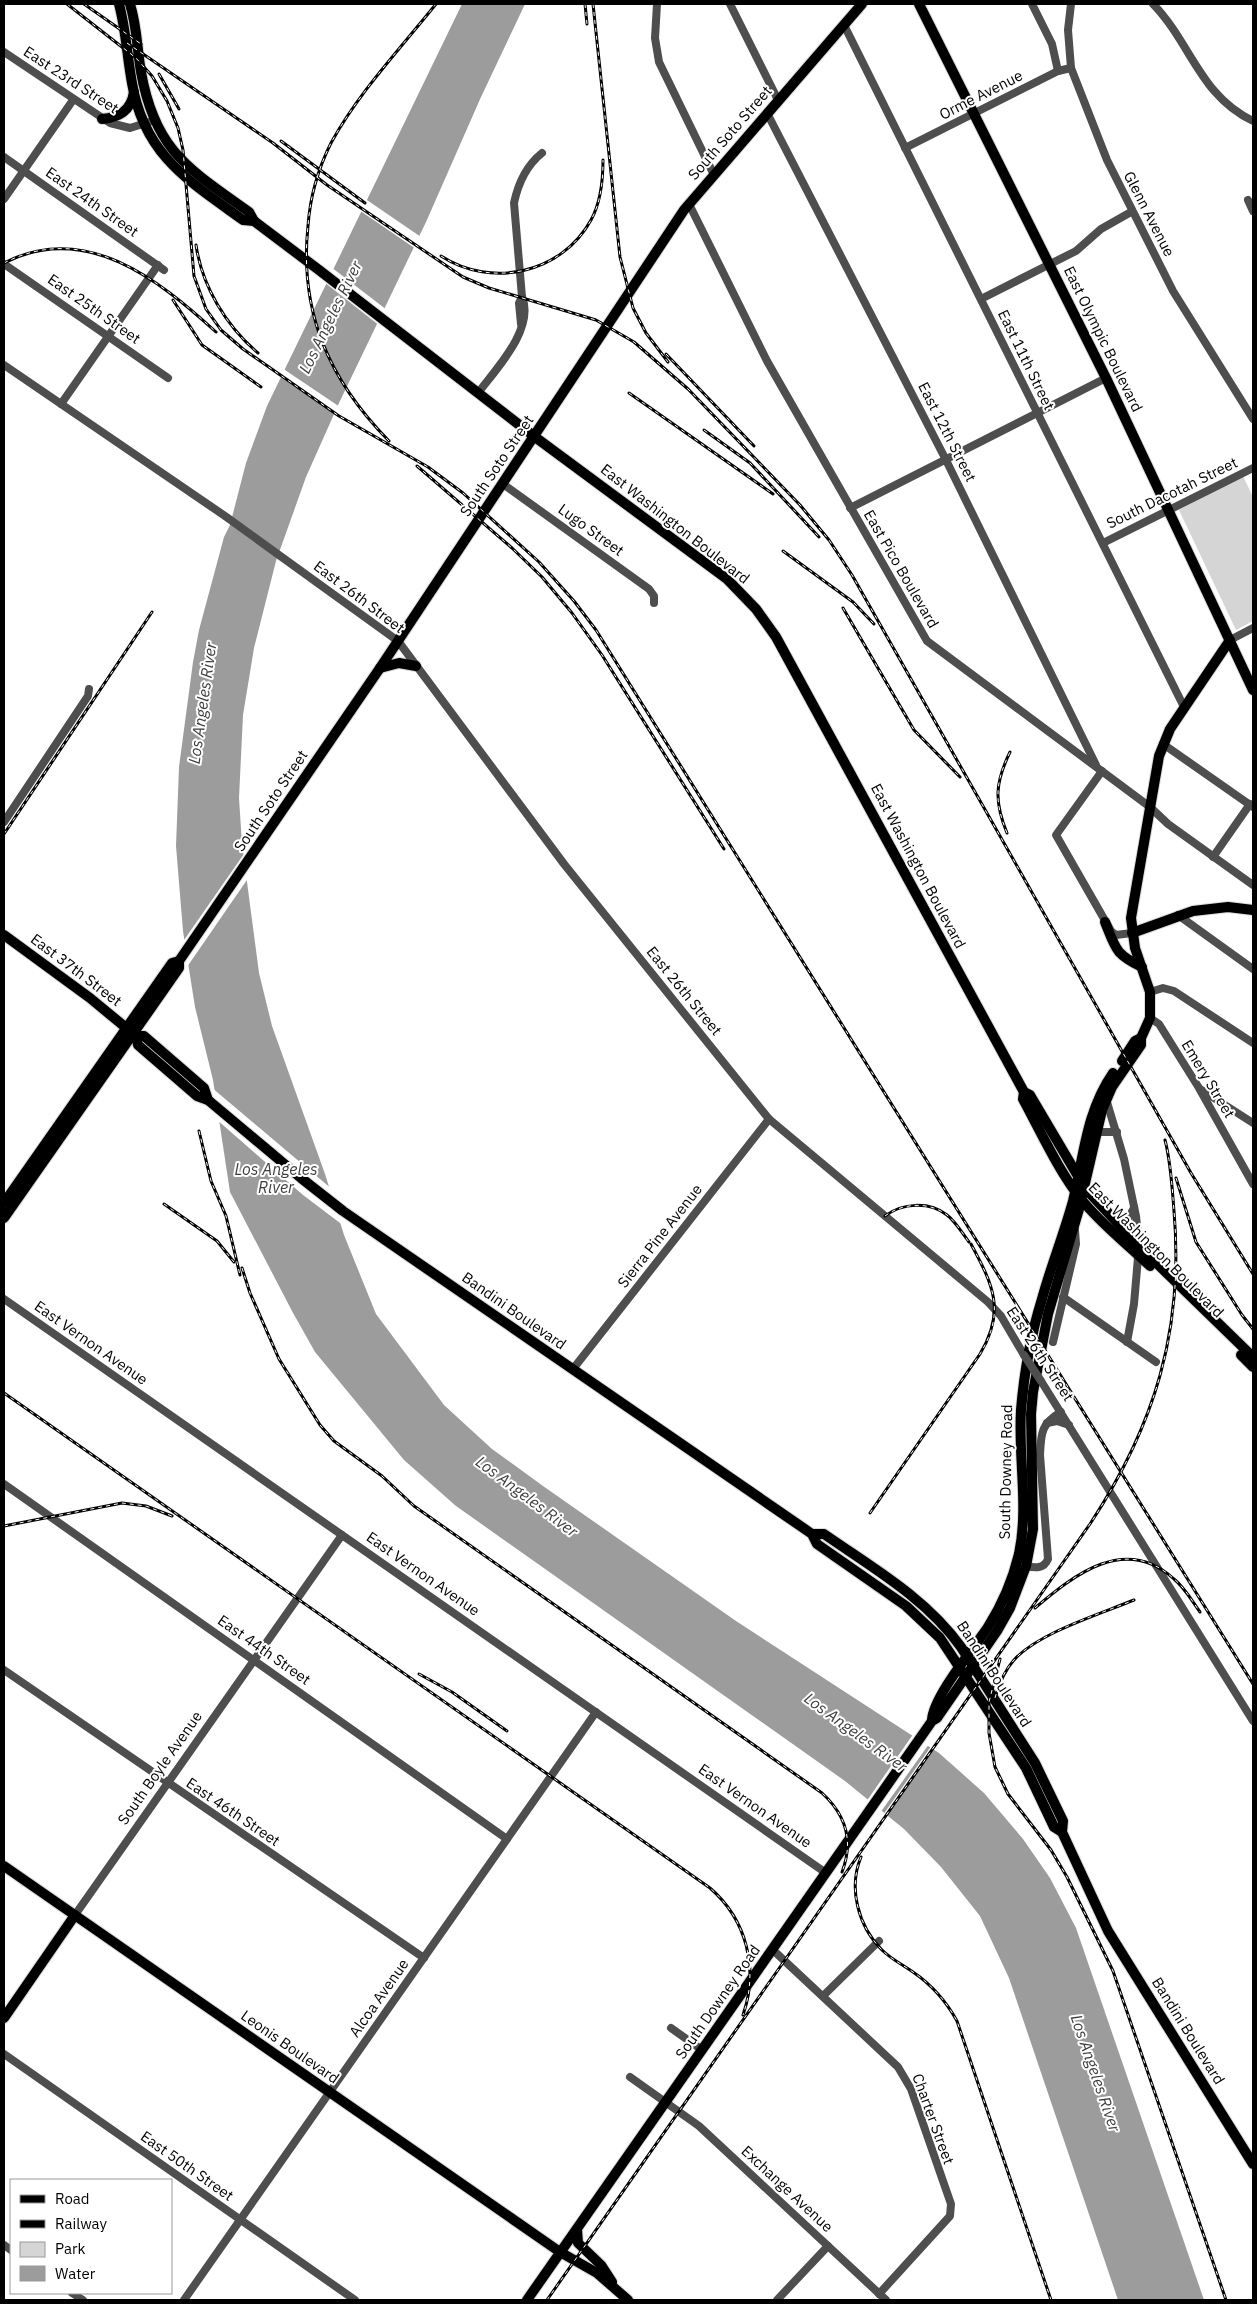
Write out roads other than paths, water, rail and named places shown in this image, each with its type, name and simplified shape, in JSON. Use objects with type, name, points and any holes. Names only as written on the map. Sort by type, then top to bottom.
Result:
[{"type":"main road","name":"East Washington Boulevard","points":[[119,4],[125,28],[134,92],[150,122],[187,166],[249,212],[254,221],[535,437],[727,579],[760,614],[776,637],[1024,1092],[1030,1095],[1078,1177]]},
{"type":"main road","name":"East Washington Boulevard","points":[[130,4],[150,122]]},
{"type":"main road","name":"South Soto Street","points":[[4,1203],[29,1174],[131,1032],[172,963],[179,961],[380,668],[688,204],[862,4]]},
{"type":"main road","name":"East Olympic Boulevard","points":[[919,4],[1051,265],[1253,690]]},
{"type":"main road","points":[[102,119],[117,116],[125,111],[131,103],[134,92]]},
{"type":"main road","points":[[1080,1189],[1096,1132],[1103,1096],[1141,1045],[1141,1038],[1150,1018],[1150,992],[1132,933],[1131,918],[1163,744],[1184,707],[1230,640]]},
{"type":"main road","points":[[380,668],[399,663],[416,666]]},
{"type":"main road","points":[[1132,933],[1142,931],[1178,915],[1228,907],[1253,910]]},
{"type":"main road","points":[[1105,922],[1113,943],[1122,958],[1142,967]]},
{"type":"main road","name":"East 37th Street","points":[[4,935],[68,981],[131,1032]]},
{"type":"main road","name":"Bandini Boulevard","points":[[131,1032],[138,1045],[145,1052],[197,1096],[208,1100],[343,1211],[812,1534],[818,1544],[922,1619],[940,1638],[963,1672],[1026,1768],[1054,1827],[1062,1832]]},
{"type":"main road","name":"East Washington Boulevard","points":[[1024,1092],[1023,1099],[1080,1189],[1116,1222],[1139,1250],[1253,1367]]},
{"type":"main road","name":"South Downey Road","points":[[970,1663],[996,1613],[1018,1554],[1024,1508],[1020,1435],[1025,1382],[1041,1300],[1080,1189],[1078,1177],[1092,1110],[1103,1096]]},
{"type":"main road","points":[[1057,1141],[1073,1153],[1085,1146]]},
{"type":"main road","name":"South Soto Street","points":[[4,1218],[29,1174]]},
{"type":"main road","name":"East Washington Boulevard","points":[[1080,1189],[1082,1200],[1100,1219],[1139,1250],[1253,1358]]},
{"type":"main road","name":"South Downey Road","points":[[932,1721],[932,1714],[942,1696],[963,1672],[1007,1614],[1026,1566],[1033,1529],[1031,1446],[1033,1392],[1048,1314],[1082,1200]]},
{"type":"main road","points":[[1075,1223],[1088,1217],[1100,1219]]},
{"type":"main road","name":"Bandini Boulevard","points":[[812,1534],[824,1534],[915,1597],[948,1629],[1035,1763],[1062,1821],[1062,1832],[1108,1931],[1253,2164]]},
{"type":"main road","name":"South Downey Road","points":[[527,2300],[932,1721],[937,1718],[954,1694],[963,1672]]},
{"type":"main road","points":[[954,1694],[962,1689],[974,1689]]},
{"type":"main road","name":"Leonis Boulevard","points":[[4,1866],[560,2252],[587,2267],[614,2287]]},
{"type":"main road","name":"South Boyle Avenue","points":[[4,2018],[75,1915]]},
{"type":"main road","points":[[577,2230],[578,2243],[601,2265],[614,2287],[628,2300]]},
{"type":"street","points":[[657,4],[655,38],[659,62],[714,175]]},
{"type":"street","points":[[730,4],[778,100]]},
{"type":"street","points":[[1032,4],[1052,44],[1058,71]]},
{"type":"street","name":"Glenn Avenue","points":[[1071,4],[1068,30],[1071,68],[1107,160],[1131,212],[1172,291],[1253,419]]},
{"type":"street","points":[[1153,4],[1167,21],[1190,59],[1213,91],[1232,109],[1253,121]]},
{"type":"street","name":"East 11th Street","points":[[844,25],[1184,707]]},
{"type":"street","name":"East 23rd Street","points":[[4,52],[102,119],[118,126],[130,128],[150,122]]},
{"type":"street","name":"Orme Avenue","points":[[905,148],[1058,71],[1071,68]]},
{"type":"street","points":[[4,199],[73,100]]},
{"type":"street","name":"East 12th Street","points":[[768,112],[945,458],[1099,769]]},
{"type":"street","points":[[478,393],[511,348],[521,325],[519,321],[519,303],[522,297],[514,203],[517,191],[531,162],[542,153]]},
{"type":"street","name":"East 24th Street","points":[[4,158],[161,268],[108,336]]},
{"type":"street","points":[[1248,200],[1253,211]]},
{"type":"street","name":"East Pico Boulevard","points":[[688,204],[767,361],[927,641],[1150,807],[1168,824],[1253,885]]},
{"type":"street","points":[[981,299],[1051,265],[1079,249],[1100,229],[1131,212]]},
{"type":"street","name":"East 25th Street","points":[[4,264],[168,378]]},
{"type":"street","points":[[61,404],[108,336]]},
{"type":"street","name":"East 26th Street","points":[[4,365],[225,516],[398,641],[564,864],[769,1119],[988,1302],[1001,1316],[1253,1721]]},
{"type":"street","points":[[850,508],[945,458],[1106,378]]},
{"type":"street","name":"South Dacotah Street","points":[[1103,543],[1253,468]]},
{"type":"street","name":"Lugo Street","points":[[503,484],[649,589],[654,596],[654,603]]},
{"type":"street","points":[[1230,640],[1253,628]]},
{"type":"street","points":[[4,822],[88,696],[89,689]]},
{"type":"street","points":[[1163,744],[1251,805],[1213,857]]},
{"type":"street","points":[[1099,769],[1056,835],[1105,922],[1114,934],[1132,933]]},
{"type":"street","points":[[1178,915],[1253,969]]},
{"type":"street","points":[[1150,992],[1163,988],[1174,991],[1253,1043]]},
{"type":"street","name":"Emery Street","points":[[1150,1018],[1159,1024],[1199,1088],[1253,1184]]},
{"type":"street","points":[[1199,1088],[1253,1123]]},
{"type":"street","points":[[1103,1096],[1126,1166],[1139,1250],[1128,1342]]},
{"type":"street","name":"Sierra Pine Avenue","points":[[572,1369],[769,1119]]},
{"type":"street","points":[[1096,1132],[1116,1132]]},
{"type":"street","points":[[1116,1222],[1129,1217],[1134,1208]]},
{"type":"street","points":[[1053,1342],[1076,1244],[1075,1223]]},
{"type":"street","points":[[1063,1297],[1156,1362]]},
{"type":"street","name":"East Vernon Avenue","points":[[4,1299],[826,1873]]},
{"type":"street","points":[[1026,1566],[1040,1567],[1048,1559],[1040,1455],[1041,1439],[1046,1423],[1061,1412]]},
{"type":"street","points":[[1046,1423],[1057,1421],[1069,1425]]},
{"type":"street","name":"East 44th Street","points":[[4,1484],[507,1839]]},
{"type":"street","name":"South Boyle Avenue","points":[[75,1915],[342,1535]]},
{"type":"street","name":"East 46th Street","points":[[4,1670],[167,1784],[424,1958]]},
{"type":"street","name":"Alcoa Avenue","points":[[184,2300],[596,1712]]},
{"type":"street","points":[[823,1996],[879,1941]]},
{"type":"street","name":"Charter Street","points":[[773,1950],[898,2067],[911,2089],[951,2207],[950,2216],[879,2294]]},
{"type":"street","points":[[671,2028],[702,2050]]},
{"type":"street","name":"East 50th Street","points":[[4,2054],[355,2300]]},
{"type":"street","name":"Exchange Avenue","points":[[630,2077],[699,2126],[886,2300]]},
{"type":"street","points":[[777,2300],[828,2246]]},
{"type":"water","name":"Los Angeles River","points":[[462,4],[525,4],[481,97],[426,222],[339,403],[306,477],[276,561],[254,648],[243,715],[239,798],[242,844],[259,973],[272,1026],[325,1174],[344,1235],[376,1314],[444,1405],[492,1449],[543,1486],[736,1621],[939,1753],[984,1793],[1023,1839],[1050,1878],[1076,1928],[1204,2300],[1118,2300],[1009,1978],[980,1916],[941,1867],[904,1829],[845,1781],[456,1506],[404,1460],[315,1352],[230,1192],[213,1080],[195,1007],[183,931],[176,846],[179,767],[199,630],[246,463],[267,406]]},
{"type":"railway","points":[[67,4],[136,58],[152,76],[167,101],[178,128],[183,150],[194,276],[206,309],[221,330],[243,349],[339,416],[428,467],[463,493],[539,562],[574,601],[596,630],[1253,1684]]},
{"type":"railway","points":[[84,4],[141,44]]},
{"type":"railway","points":[[389,441],[350,394],[335,369],[323,343],[314,316],[308,287],[306,257],[309,215],[315,183],[322,163],[342,124],[380,71],[436,4]]},
{"type":"railway","points":[[585,4],[587,24]]},
{"type":"railway","points":[[593,4],[620,257],[633,308],[646,333],[668,362]]},
{"type":"railway","points":[[127,43],[273,143],[327,185],[463,277],[489,288],[596,320],[634,342],[688,389],[800,505],[829,540],[852,575],[1191,1173],[1253,1274]]},
{"type":"railway","points":[[159,74],[179,109]]},
{"type":"railway","points":[[281,141],[365,203]]},
{"type":"railway","points":[[441,256],[461,266],[482,272],[503,273],[524,270],[544,263],[562,253],[578,238],[591,220],[601,191],[603,160]]},
{"type":"railway","points":[[196,245],[204,275],[217,304],[246,342],[258,353]]},
{"type":"railway","points":[[4,263],[34,252],[63,249],[91,252],[119,262],[145,276],[170,293],[216,332]]},
{"type":"railway","points":[[173,300],[202,345],[261,387]]},
{"type":"railway","points":[[666,354],[754,446]]},
{"type":"railway","points":[[629,393],[773,494]]},
{"type":"railway","points":[[704,430],[750,463],[819,537]]},
{"type":"railway","points":[[417,466],[512,548],[542,577],[572,613],[602,655],[724,849]]},
{"type":"railway","points":[[783,551],[853,602],[874,624]]},
{"type":"railway","points":[[843,608],[914,730],[960,777]]},
{"type":"railway","points":[[4,834],[152,612]]},
{"type":"railway","points":[[1007,833],[1000,811],[998,792],[1001,773],[1010,752]]},
{"type":"railway","points":[[199,1131],[211,1181],[226,1216],[240,1275]]},
{"type":"railway","points":[[547,2300],[1090,1524],[1113,1487],[1148,1413],[1160,1375],[1169,1336],[1174,1296],[1176,1255],[1172,1184],[1165,1140]]},
{"type":"railway","points":[[1176,1178],[1196,1242],[1242,1315],[1253,1329]]},
{"type":"railway","points":[[164,1204],[217,1241],[234,1262]]},
{"type":"railway","points":[[885,1216],[907,1206],[932,1207],[947,1215],[969,1242]]},
{"type":"railway","points":[[870,1513],[980,1354],[988,1339],[993,1324],[994,1298],[985,1272],[971,1244]]},
{"type":"railway","points":[[242,1268],[250,1293],[279,1359],[320,1425],[334,1441],[382,1476],[414,1506],[822,1793],[837,1810],[846,1829],[846,1861],[842,1872]]},
{"type":"railway","points":[[4,1393],[710,1888],[733,1915],[741,1930],[746,1946],[750,1980],[748,1998],[743,2015]]},
{"type":"railway","points":[[4,1526],[122,1503],[146,1506],[172,1516]]},
{"type":"railway","points":[[1035,1608],[1083,1572],[1101,1564],[1119,1560],[1137,1560],[1156,1566],[1174,1579],[1185,1590],[1200,1612]]},
{"type":"railway","points":[[995,1698],[1007,1669],[1025,1650],[1038,1641],[1070,1625],[1134,1600]]},
{"type":"railway","points":[[1000,1659],[989,1702],[989,1733],[995,1767],[1008,1794],[1051,1850],[1067,1877],[1113,1971],[1226,2300]]},
{"type":"railway","points":[[419,1674],[452,1692],[507,1731]]},
{"type":"railway","points":[[861,1857],[855,1881],[861,1918],[867,1930],[882,1950],[932,1988],[943,2000],[957,2021],[1051,2300]]}]
